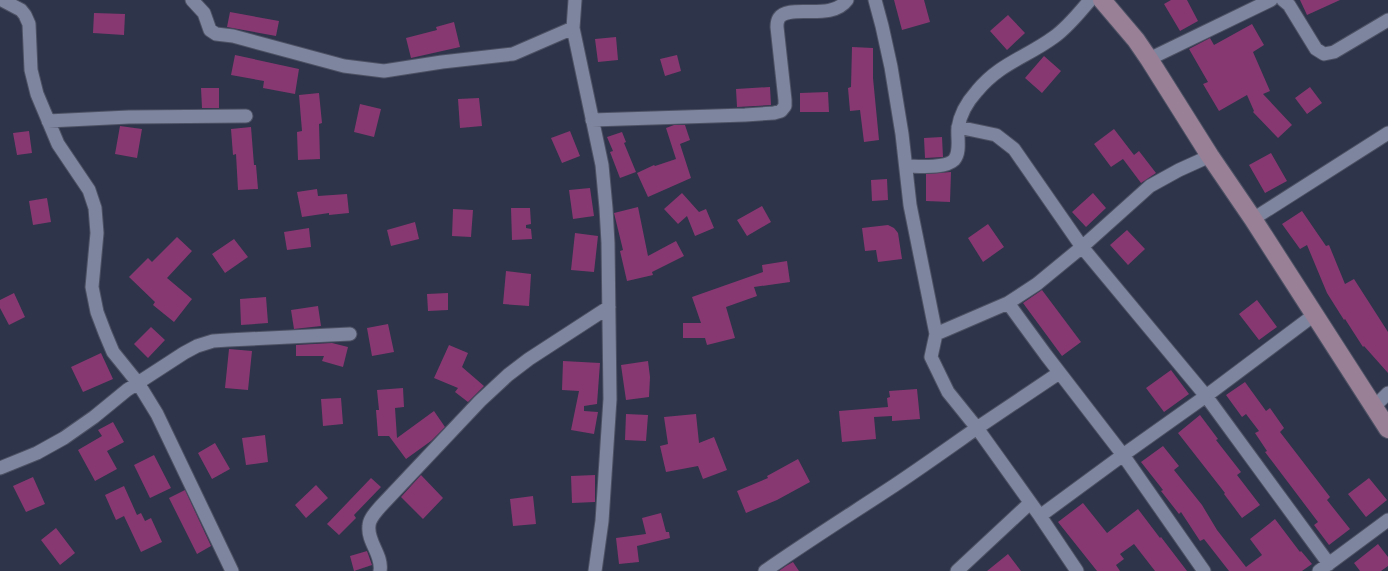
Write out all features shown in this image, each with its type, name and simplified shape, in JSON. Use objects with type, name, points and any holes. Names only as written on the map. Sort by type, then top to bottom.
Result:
[{"type":"main road","points":[[1102,0],[1120,20],[1149,59],[1210,156],[1388,429]]},
{"type":"street","points":[[2,0],[21,10],[27,19],[31,70],[37,94],[58,144],[89,190],[95,208],[97,233],[92,287],[97,312],[113,352],[138,383],[157,414],[232,571]]},
{"type":"street","points":[[192,0],[204,13],[210,30],[216,34],[233,36],[344,66],[384,71],[442,62],[513,54],[573,28]]},
{"type":"street","points":[[575,0],[573,28],[602,165],[606,208],[610,399],[602,521],[595,571]]},
{"type":"street","points":[[592,120],[745,115],[774,113],[781,111],[785,106],[785,100],[777,27],[778,19],[782,15],[789,12],[829,11],[839,8],[847,0]]},
{"type":"street","points":[[875,0],[890,67],[906,166],[910,205],[936,334],[931,356],[948,392],[977,428],[1077,571]]},
{"type":"street","points":[[906,166],[940,166],[949,164],[954,160],[958,152],[958,127],[967,103],[1001,68],[1055,37],[1090,0]]},
{"type":"street","points":[[1149,59],[1272,0]]},
{"type":"street","points":[[1283,0],[1289,5],[1316,49],[1324,54],[1334,52],[1388,20]]},
{"type":"street","points":[[48,122],[129,117],[246,116]]},
{"type":"street","points":[[958,127],[996,135],[1014,149],[1082,247],[1206,396],[1324,567],[1388,520]]},
{"type":"street","points":[[1252,219],[1388,133]]},
{"type":"street","points":[[936,334],[1008,303],[1037,284],[1082,247],[1150,186],[1179,170],[1210,156]]},
{"type":"street","points":[[1008,303],[1059,373],[1123,455],[1204,571]]},
{"type":"street","points":[[380,571],[379,560],[370,536],[369,526],[371,519],[380,507],[480,401],[508,375],[529,359],[609,307]]},
{"type":"street","points":[[1040,516],[1206,396],[1314,315]]},
{"type":"street","points":[[0,468],[37,453],[64,438],[94,417],[127,390],[197,346],[213,342],[350,334]]},
{"type":"street","points":[[765,571],[800,549],[834,524],[895,485],[1059,373]]},
{"type":"street","points":[[1374,407],[1388,393]]},
{"type":"street","points":[[957,571],[1030,503]]},
{"type":"building","points":[[894,0],[924,0],[930,22],[902,30]]},
{"type":"building","points":[[1171,0],[1187,0],[1198,21],[1180,31],[1164,4]]},
{"type":"building","points":[[1300,0],[1340,0],[1307,15]]},
{"type":"building","points":[[230,12],[279,21],[276,36],[227,27]]},
{"type":"building","points":[[94,13],[125,14],[124,35],[93,33]]},
{"type":"building","points":[[1008,15],[1025,33],[1007,50],[990,31]]},
{"type":"building","points":[[454,22],[460,47],[411,58],[406,38],[437,30],[436,27]]},
{"type":"building","points":[[1252,24],[1264,45],[1253,52],[1270,91],[1263,94],[1292,125],[1278,138],[1253,112],[1254,111],[1247,95],[1219,111],[1203,84],[1208,82],[1189,49],[1210,38],[1214,45]]},
{"type":"building","points":[[616,37],[618,60],[598,62],[595,39]]},
{"type":"building","points":[[852,47],[873,48],[873,78],[879,140],[864,142],[860,110],[850,111],[848,88],[851,87]]},
{"type":"building","points":[[235,55],[299,69],[295,94],[263,88],[264,81],[231,75]]},
{"type":"building","points":[[677,55],[681,71],[665,76],[660,59]]},
{"type":"building","points":[[1044,56],[1061,71],[1042,93],[1025,78]]},
{"type":"building","points":[[770,87],[771,105],[737,107],[736,89]]},
{"type":"building","points":[[1310,87],[1322,103],[1307,114],[1295,98]]},
{"type":"building","points":[[201,88],[219,88],[219,108],[202,108]]},
{"type":"building","points":[[828,92],[829,112],[800,112],[800,93]]},
{"type":"building","points":[[319,93],[322,123],[319,124],[320,159],[298,160],[297,132],[302,131],[299,95]]},
{"type":"building","points":[[479,98],[482,126],[460,128],[458,99]]},
{"type":"building","points":[[360,104],[381,109],[374,137],[354,132]]},
{"type":"building","points":[[674,125],[685,125],[690,140],[680,144],[691,178],[648,197],[637,173],[654,165],[655,166],[676,159],[666,128]]},
{"type":"building","points":[[120,126],[142,129],[137,158],[115,154]]},
{"type":"building","points":[[251,127],[254,165],[256,165],[258,189],[238,190],[236,154],[233,155],[231,129]]},
{"type":"building","points":[[1114,129],[1134,155],[1139,151],[1156,173],[1141,183],[1123,159],[1111,167],[1094,144]]},
{"type":"building","points":[[29,131],[32,153],[17,155],[13,133]]},
{"type":"building","points":[[570,131],[580,156],[562,163],[551,138]]},
{"type":"building","points":[[622,132],[626,142],[624,143],[636,172],[620,178],[610,152],[613,151],[607,137]]},
{"type":"building","points":[[942,137],[943,157],[925,158],[924,138]]},
{"type":"building","points":[[1271,153],[1287,181],[1265,193],[1249,165]]},
{"type":"building","points":[[951,172],[950,202],[926,201],[926,174]]},
{"type":"building","points":[[887,179],[888,200],[872,201],[871,180]]},
{"type":"building","points":[[590,188],[594,216],[573,219],[569,190]]},
{"type":"building","points":[[317,189],[318,196],[347,194],[349,213],[329,215],[329,213],[302,217],[297,192]]},
{"type":"building","points":[[682,193],[699,212],[706,209],[714,228],[695,236],[687,216],[678,224],[664,209]]},
{"type":"building","points":[[1093,193],[1106,208],[1086,227],[1072,212]]},
{"type":"building","points":[[47,198],[51,222],[33,225],[29,201]]},
{"type":"building","points":[[762,206],[771,222],[747,236],[737,220]]},
{"type":"building","points":[[638,207],[648,256],[676,241],[684,256],[652,272],[653,275],[627,281],[620,251],[623,250],[614,213]]},
{"type":"building","points":[[511,208],[530,208],[531,224],[526,225],[526,228],[531,229],[532,239],[512,240]]},
{"type":"building","points":[[453,209],[473,210],[471,237],[452,236]]},
{"type":"building","points":[[1302,211],[1326,246],[1329,245],[1345,284],[1354,279],[1388,332],[1388,373],[1364,346],[1363,347],[1345,319],[1344,320],[1327,293],[1307,245],[1300,249],[1282,224]]},
{"type":"building","points":[[415,222],[419,239],[391,246],[387,230]]},
{"type":"building","points":[[988,224],[1004,247],[983,262],[968,238]]},
{"type":"building","points":[[888,225],[894,228],[898,233],[902,259],[878,262],[876,250],[865,251],[862,228]]},
{"type":"building","points":[[309,228],[311,247],[287,250],[284,232]]},
{"type":"building","points":[[1127,230],[1145,249],[1128,265],[1110,245]]},
{"type":"building","points":[[575,233],[598,236],[594,272],[571,270]]},
{"type":"building","points":[[177,237],[192,251],[167,278],[192,299],[174,322],[153,305],[155,302],[129,277],[148,258],[152,262]]},
{"type":"building","points":[[234,239],[248,257],[225,273],[212,254]]},
{"type":"building","points":[[787,261],[790,282],[754,287],[757,296],[726,307],[735,338],[707,345],[705,338],[683,338],[683,323],[701,323],[692,297],[763,272],[762,265]]},
{"type":"building","points":[[506,271],[531,274],[529,306],[503,304]]},
{"type":"building","points":[[1042,290],[1081,342],[1062,356],[1023,303]]},
{"type":"building","points":[[14,293],[25,317],[9,325],[0,308],[0,300]]},
{"type":"building","points":[[448,293],[448,310],[428,311],[427,294]]},
{"type":"building","points":[[266,297],[268,323],[241,325],[240,299]]},
{"type":"building","points":[[1257,300],[1277,327],[1259,340],[1239,314]]},
{"type":"building","points":[[318,306],[321,326],[294,329],[291,310]]},
{"type":"building","points":[[388,324],[394,352],[372,356],[367,328]]},
{"type":"building","points":[[151,327],[165,340],[148,358],[134,344]]},
{"type":"building","points":[[332,343],[348,347],[343,367],[322,361],[324,356],[296,356],[296,345]]},
{"type":"building","points":[[449,345],[468,353],[462,367],[484,386],[468,402],[455,392],[458,388],[434,378]]},
{"type":"building","points":[[229,349],[252,351],[248,390],[225,388]]},
{"type":"building","points":[[101,353],[113,379],[83,392],[71,367]]},
{"type":"building","points":[[563,361],[600,363],[597,404],[584,406],[584,411],[598,412],[594,434],[571,430],[579,391],[562,390]]},
{"type":"building","points":[[648,361],[650,377],[649,397],[626,400],[621,365]]},
{"type":"building","points":[[1171,370],[1189,394],[1164,412],[1146,388]]},
{"type":"building","points":[[1245,382],[1266,411],[1270,408],[1284,428],[1280,432],[1330,497],[1327,500],[1350,529],[1329,545],[1314,525],[1318,522],[1265,452],[1267,451],[1255,433],[1259,431],[1246,414],[1242,417],[1226,395]]},
{"type":"building","points":[[403,388],[404,407],[395,408],[397,438],[434,411],[445,427],[431,441],[406,459],[389,436],[378,436],[376,410],[379,410],[377,390]]},
{"type":"building","points":[[917,389],[920,419],[892,421],[892,416],[874,417],[876,439],[842,442],[839,411],[888,407],[887,398],[890,397],[889,391]]},
{"type":"building","points":[[341,398],[343,424],[323,426],[321,399]]},
{"type":"building","points":[[626,414],[648,415],[646,441],[625,440]]},
{"type":"building","points":[[696,414],[699,443],[714,437],[727,470],[703,479],[698,466],[666,472],[660,446],[668,444],[664,417]]},
{"type":"building","points":[[1200,415],[1218,439],[1216,440],[1241,472],[1237,475],[1260,505],[1242,518],[1224,494],[1225,493],[1178,433]]},
{"type":"building","points":[[113,422],[124,442],[107,451],[117,469],[95,481],[78,450],[102,436],[98,430]]},
{"type":"building","points":[[265,435],[268,462],[246,465],[242,438]]},
{"type":"building","points":[[215,443],[230,469],[212,479],[198,453]]},
{"type":"building","points":[[1163,446],[1179,466],[1174,470],[1202,505],[1217,530],[1246,567],[1262,555],[1250,539],[1275,519],[1300,552],[1301,551],[1312,564],[1302,571],[1229,571],[1204,539],[1200,541],[1181,512],[1179,514],[1161,491],[1163,490],[1141,462]]},
{"type":"building","points":[[154,455],[171,488],[150,498],[134,465]]},
{"type":"building","points":[[798,459],[810,482],[777,500],[746,513],[737,491],[768,478],[767,476]]},
{"type":"building","points":[[421,475],[443,498],[423,519],[401,497]]},
{"type":"building","points":[[595,475],[595,502],[572,503],[571,476]]},
{"type":"building","points":[[33,477],[45,504],[26,512],[13,486]]},
{"type":"building","points":[[371,478],[381,487],[354,515],[356,518],[339,535],[327,524]]},
{"type":"building","points":[[1369,478],[1387,500],[1366,517],[1348,494]]},
{"type":"building","points":[[316,485],[328,498],[306,518],[295,505]]},
{"type":"building","points":[[124,486],[137,515],[141,513],[145,521],[151,518],[162,542],[141,552],[124,516],[116,520],[105,495]]},
{"type":"building","points":[[185,490],[211,546],[197,554],[169,498]]},
{"type":"building","points":[[533,496],[536,524],[513,526],[510,499]]},
{"type":"building","points":[[1083,503],[1107,533],[1138,509],[1187,571],[1155,571],[1134,544],[1120,554],[1124,559],[1116,565],[1120,571],[1097,571],[1058,522]]},
{"type":"building","points":[[661,513],[666,532],[669,532],[670,538],[637,546],[639,562],[619,564],[616,538],[646,534],[642,518]]},
{"type":"building","points":[[56,528],[75,553],[60,565],[41,540]]},
{"type":"building","points":[[1378,544],[1388,557],[1388,566],[1381,571],[1360,571],[1354,563]]},
{"type":"building","points":[[367,551],[372,565],[354,571],[350,556]]},
{"type":"building","points":[[1008,554],[1021,571],[987,571]]},
{"type":"building","points":[[793,562],[799,571],[779,571],[786,566]]}]
